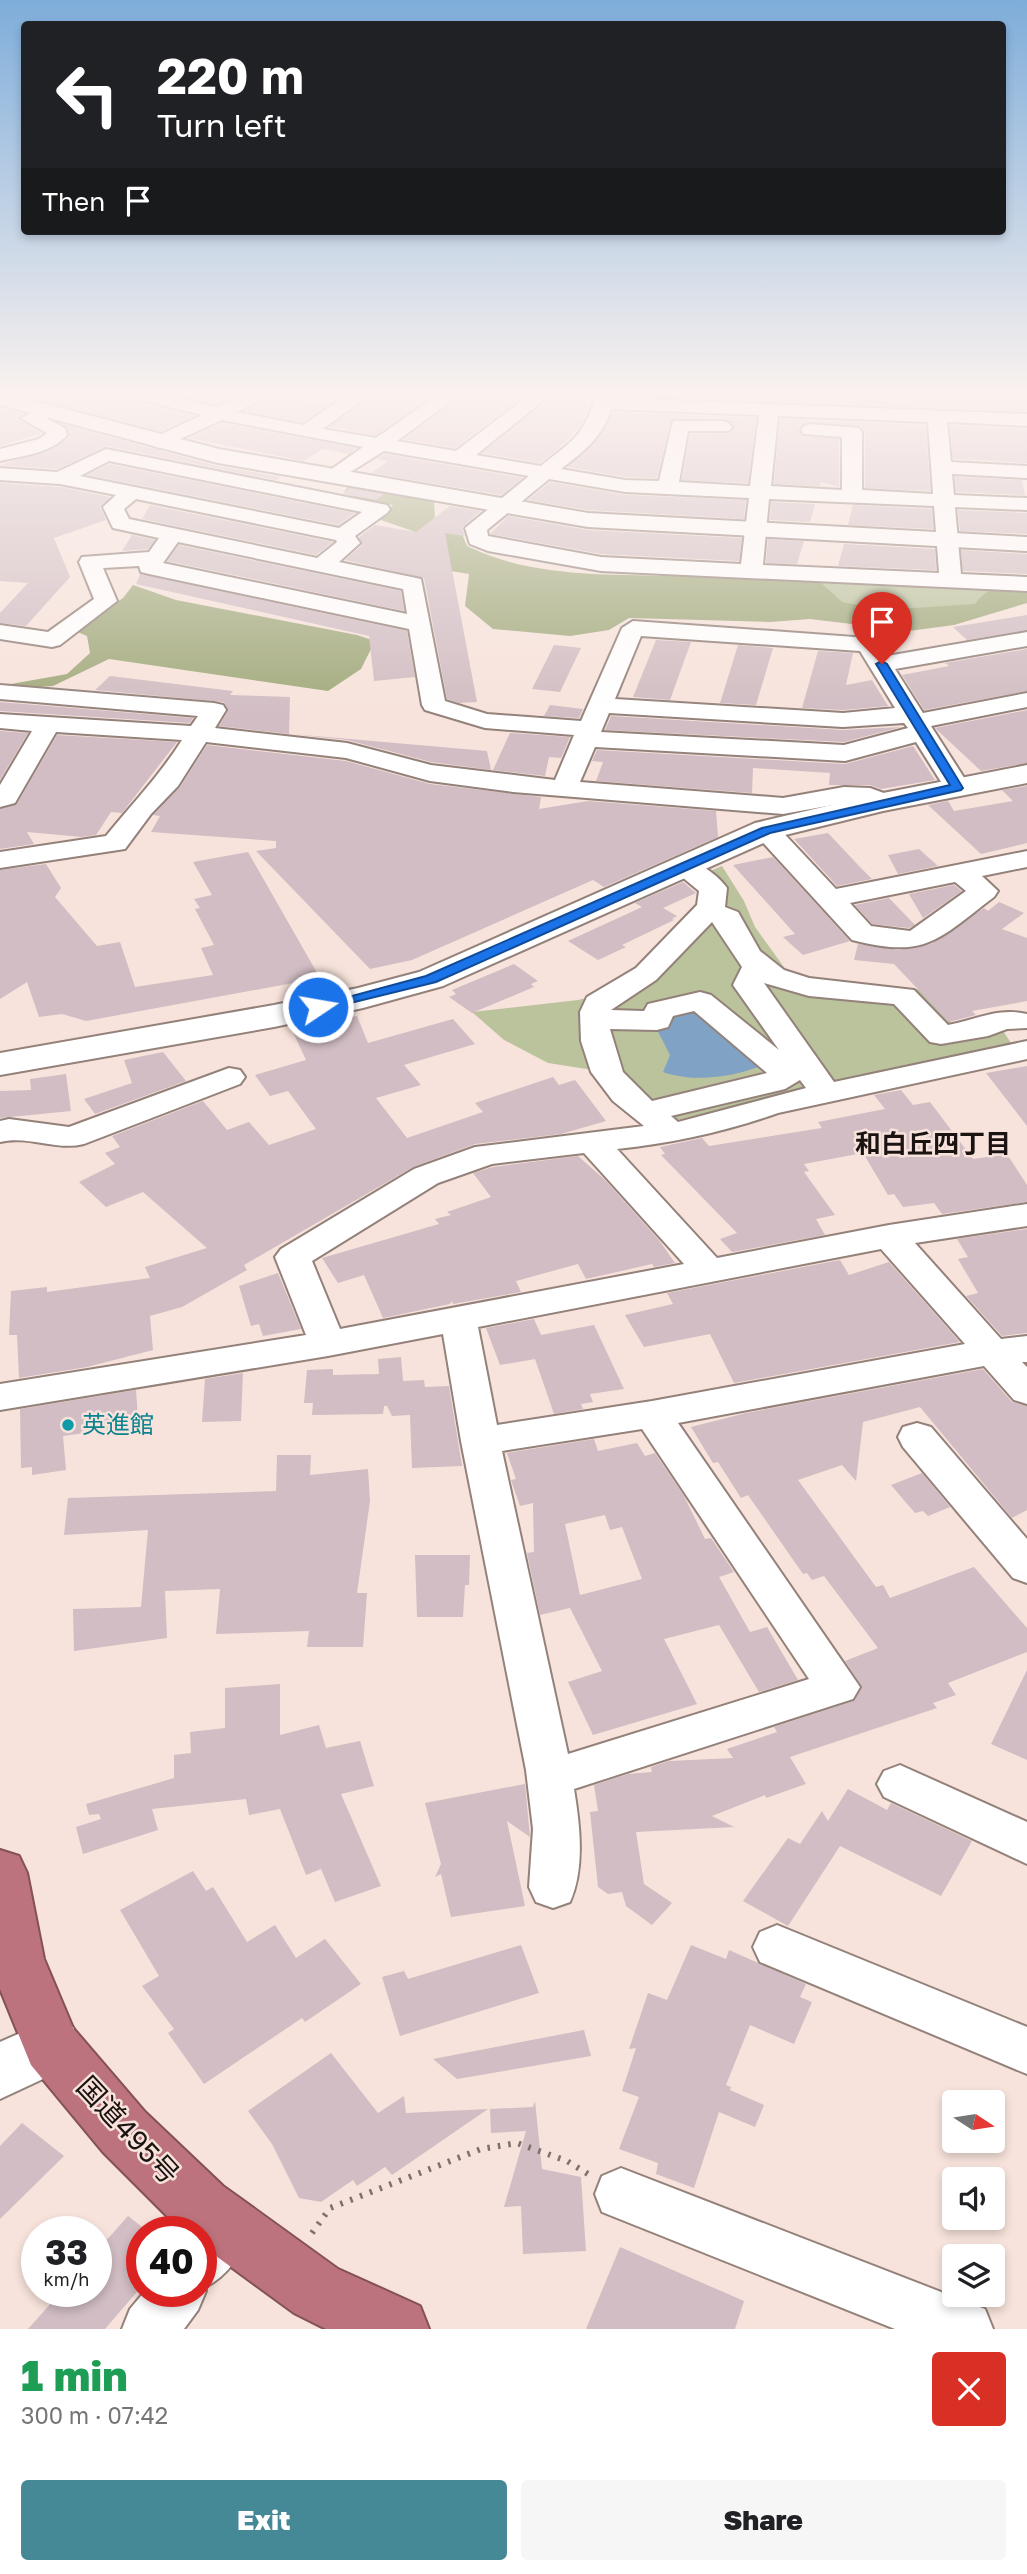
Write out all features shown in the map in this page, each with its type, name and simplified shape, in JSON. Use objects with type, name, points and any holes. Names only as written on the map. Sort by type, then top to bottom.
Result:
[{"type":"highway","name":"国道495号","points":[[0,1873],[16,1959],[52,2046],[124,2132],[201,2207],[204,2216]]},
{"type":"highway","name":"国道495号","points":[[217,2244],[285,2268],[316,2291],[397,2329]]},
{"type":"street","points":[[123,500],[113,507],[120,524],[413,584],[434,705],[485,721],[586,734],[845,753],[917,723],[1027,700]]},
{"type":"street","points":[[171,500],[343,534],[349,543],[322,565]]},
{"type":"street","points":[[333,500],[380,509],[343,534]]},
{"type":"street","points":[[469,500],[588,520],[1027,544]]},
{"type":"street","points":[[511,500],[476,528],[478,539],[488,545],[601,564],[1027,584]]},
{"type":"street","points":[[751,571],[758,500]]},
{"type":"street","points":[[934,500],[1027,505]]},
{"type":"street","points":[[944,500],[951,581]]},
{"type":"street","points":[[172,535],[149,567],[420,624]]},
{"type":"street","points":[[0,632],[52,640],[106,601],[90,562],[156,558]]},
{"type":"street","points":[[565,787],[633,628],[868,645],[957,788]]},
{"type":"street","points":[[882,664],[1027,639]]},
{"type":"street","points":[[0,692],[214,710],[169,781],[142,808],[115,843],[0,860]]},
{"type":"street","points":[[601,705],[843,720],[865,716],[917,723]]},
{"type":"street","points":[[0,721],[198,734],[347,751],[430,774],[565,787],[783,806],[845,795],[870,796],[883,802]]},
{"type":"street","points":[[0,799],[6,797],[48,725]]},
{"type":"street","points":[[0,1064],[274,1016],[363,998],[431,979],[766,830],[883,802],[1027,774]]},
{"type":"street","points":[[766,830],[862,934],[910,940],[925,936],[984,891],[962,874]]},
{"type":"street","points":[[830,899],[1027,859]]},
{"type":"street","points":[[671,1133],[616,1088],[600,1057],[594,1019],[598,1003],[646,974],[708,911],[713,888],[684,867]]},
{"type":"street","points":[[708,911],[728,918],[738,942],[761,968],[795,985],[903,996],[941,1035],[988,1027],[1002,1019],[1025,1033]]},
{"type":"street","points":[[761,968],[751,973],[748,985],[808,1082]]},
{"type":"street","points":[[594,1019],[657,1021],[659,1010],[700,1001],[776,1063],[808,1082]]},
{"type":"street","points":[[328,1344],[293,1257],[426,1176],[487,1154],[594,1144],[671,1133],[808,1082],[1025,1033]]},
{"type":"street","points":[[0,1132],[9,1129],[72,1137],[229,1077]]},
{"type":"street","points":[[645,1112],[774,1082],[808,1082]]},
{"type":"street","points":[[594,1144],[709,1270]]},
{"type":"street","points":[[0,1397],[459,1321],[889,1236],[1027,1215]]},
{"type":"street","points":[[889,1236],[1027,1391]]},
{"type":"street","points":[[459,1321],[558,1839],[553,1886]]},
{"type":"street","points":[[480,1441],[652,1414],[990,1352],[1027,1349]]},
{"type":"street","points":[[548,1779],[838,1687],[652,1414]]},
{"type":"street","points":[[917,1437],[1027,1567]]},
{"type":"street","points":[[900,1784],[1027,1844]]},
{"type":"street","points":[[778,1947],[1027,2051]]},
{"type":"street","points":[[0,2072],[52,2046]]},
{"type":"street","points":[[621,2194],[965,2329]]},
{"type":"street","points":[[150,2329],[166,2307]]},
{"type":"path","points":[[285,2268],[330,2208],[481,2149],[517,2143],[567,2161],[621,2194]]},
{"type":"green space","points":[[364,500],[434,500],[435,518],[460,529],[467,546],[518,564],[544,569],[599,574],[820,582],[842,602],[883,610],[975,604],[986,593],[998,588],[1027,591],[1027,603],[954,625],[909,631],[810,619],[770,622],[629,618],[609,630],[570,636],[493,629],[465,606],[469,574],[438,569],[424,535],[381,520],[393,505]]},
{"type":"green space","points":[[807,581],[1027,588],[1027,603],[972,613],[825,608]]},
{"type":"green space","points":[[133,585],[176,600],[357,635],[375,641],[361,669],[328,691],[109,659],[53,686],[13,689],[0,686],[67,674],[90,653],[87,636],[75,631],[123,598]]},
{"type":"green space","points":[[722,866],[744,901],[755,927],[789,974],[924,990],[952,1024],[994,1017],[1011,1043],[646,1127],[593,1070],[548,1063],[504,1040],[472,1012],[578,1000],[623,989],[708,899],[691,879]]},
{"type":"water","points":[[691,1002],[765,1064],[754,1069],[714,1077],[688,1077],[663,1072],[670,1055],[652,1020]]},
{"type":"building","points":[[0,500],[107,500],[100,507],[106,520],[54,538],[70,577],[26,626],[0,623],[0,613],[28,583],[0,581]]},
{"type":"building","points":[[211,500],[288,500],[355,513],[338,525]]},
{"type":"building","points":[[528,500],[746,500],[744,519],[588,510]]},
{"type":"building","points":[[771,502],[815,504],[810,522],[770,520]]},
{"type":"building","points":[[150,505],[333,542],[316,555],[142,519]]},
{"type":"building","points":[[853,505],[932,509],[933,529],[848,525]]},
{"type":"building","points":[[450,506],[481,511],[462,527],[465,536],[445,533],[477,702],[459,703],[447,699],[424,578],[345,560],[362,545],[359,537],[375,525],[416,532]]},
{"type":"building","points":[[958,510],[1027,513],[1027,534],[960,531]]},
{"type":"building","points":[[508,516],[588,530],[742,538],[739,561],[601,554],[490,534]]},
{"type":"building","points":[[132,535],[155,540],[148,549],[122,551]]},
{"type":"building","points":[[768,539],[804,541],[797,564],[766,563]]},
{"type":"building","points":[[844,544],[935,549],[936,570],[838,566]]},
{"type":"building","points":[[179,545],[401,591],[404,611],[167,561]]},
{"type":"building","points":[[961,550],[1027,554],[1027,574],[963,571]]},
{"type":"building","points":[[140,574],[407,631],[415,677],[374,681],[369,636],[136,584]]},
{"type":"building","points":[[1027,615],[1027,630],[967,640],[953,627]]},
{"type":"building","points":[[656,640],[691,642],[670,700],[633,697]]},
{"type":"building","points":[[554,645],[581,648],[560,692],[532,689]]},
{"type":"building","points":[[738,645],[773,648],[756,705],[720,703]]},
{"type":"building","points":[[1027,649],[1027,691],[924,710],[902,675],[949,666],[945,663]]},
{"type":"building","points":[[818,651],[853,653],[846,685],[872,680],[888,706],[843,710],[802,708]]},
{"type":"building","points":[[110,676],[233,691],[230,695],[290,697],[289,734],[219,726],[228,711],[224,702],[95,690]]},
{"type":"building","points":[[0,702],[193,718],[190,723],[0,711]]},
{"type":"building","points":[[550,705],[583,709],[579,718],[544,716]]},
{"type":"building","points":[[1027,710],[1027,763],[981,771],[935,728]]},
{"type":"building","points":[[611,716],[843,730],[901,727],[844,742],[605,730]]},
{"type":"building","points":[[0,731],[28,733],[0,780]]},
{"type":"building","points":[[510,733],[570,737],[561,758],[549,757],[545,776],[493,770]]},
{"type":"building","points":[[292,734],[487,751],[491,770],[431,762],[347,740]]},
{"type":"building","points":[[57,735],[177,742],[122,813],[111,812],[96,835],[82,837],[27,832],[34,844],[0,849],[0,809],[17,804]]},
{"type":"building","points":[[207,745],[346,761],[430,784],[541,797],[539,809],[588,801],[716,811],[718,837],[604,887],[593,880],[412,960],[370,969],[256,851],[276,848],[276,841],[151,832],[160,816],[153,815],[180,787]]},
{"type":"building","points":[[913,746],[935,780],[881,789],[870,785],[829,785],[830,773],[753,768],[752,793],[596,781],[603,762],[592,761],[597,750],[845,764]]},
{"type":"building","points":[[1027,786],[1027,843],[981,854],[928,805],[948,801],[954,811],[1013,801],[1002,790]]},
{"type":"building","points":[[828,833],[872,879],[837,886],[794,839]]},
{"type":"building","points":[[919,849],[938,866],[898,874],[888,855]]},
{"type":"building","points":[[248,852],[320,978],[86,1021],[62,1014],[39,1017],[27,982],[0,999],[0,870],[46,864],[61,888],[55,897],[97,946],[120,942],[135,987],[213,975],[201,948],[214,945],[195,909],[200,908],[194,899],[212,895],[193,862]]},
{"type":"building","points":[[773,857],[850,941],[803,955],[783,937],[795,934],[733,865]]},
{"type":"building","points":[[683,882],[696,893],[663,908],[677,916],[672,919],[674,920],[622,945],[626,947],[598,960],[568,941],[642,907],[635,903]]},
{"type":"building","points":[[954,885],[962,891],[923,918],[909,894]]},
{"type":"building","points":[[889,898],[915,925],[909,928],[872,924],[855,905]]},
{"type":"building","points":[[999,902],[1024,913],[1002,929],[1027,938],[1027,1001],[972,1011],[976,1015],[949,1022],[894,964],[854,960],[858,944],[898,950],[931,944],[984,908],[988,911]]},
{"type":"building","points":[[514,964],[538,981],[531,984],[534,987],[472,1013],[449,997],[456,994],[452,990]]},
{"type":"building","points":[[357,1016],[368,1043],[453,1019],[475,1044],[404,1065],[421,1085],[376,1098],[407,1138],[483,1112],[475,1103],[553,1077],[559,1085],[575,1080],[606,1121],[561,1134],[475,1144],[413,1167],[244,1265],[247,1270],[182,1307],[150,1316],[153,1350],[87,1367],[19,1378],[17,1335],[9,1335],[11,1291],[47,1287],[47,1292],[150,1278],[145,1267],[207,1248],[143,1192],[106,1207],[79,1182],[115,1164],[105,1153],[120,1147],[112,1136],[203,1101],[227,1130],[249,1122],[269,1145],[316,1129],[288,1091],[270,1096],[255,1075],[306,1060],[291,1028]]},
{"type":"building","points":[[163,1052],[186,1081],[95,1114],[84,1099],[132,1083],[124,1060]]},
{"type":"building","points":[[1027,1066],[1027,1126],[986,1073]]},
{"type":"building","points":[[66,1074],[71,1111],[0,1118],[0,1091],[31,1090],[30,1079]]},
{"type":"building","points":[[901,1090],[913,1105],[930,1102],[973,1159],[1007,1154],[1027,1185],[1027,1202],[942,1214],[934,1203],[903,1207],[894,1194],[888,1195],[863,1153],[804,1164],[809,1171],[804,1172],[835,1215],[816,1219],[825,1235],[732,1252],[720,1239],[737,1233],[661,1155],[665,1154],[660,1147],[702,1138],[709,1146],[822,1128],[818,1122],[885,1109],[874,1095]]},
{"type":"building","points":[[578,1156],[605,1180],[659,1240],[675,1263],[654,1267],[652,1264],[586,1279],[578,1264],[516,1281],[521,1292],[453,1304],[452,1301],[450,1304],[383,1318],[364,1275],[338,1283],[322,1258],[439,1224],[435,1219],[451,1215],[447,1212],[491,1197],[473,1173],[493,1167]]},
{"type":"building","points":[[1027,1229],[1027,1333],[1002,1336],[966,1296],[978,1293],[958,1259],[968,1257],[957,1239]]},
{"type":"building","points":[[840,1260],[849,1275],[889,1262],[960,1342],[734,1383],[710,1334],[644,1347],[625,1315],[673,1304],[667,1293]]},
{"type":"building","points":[[278,1273],[301,1329],[263,1336],[259,1324],[251,1326],[239,1286]]},
{"type":"building","points":[[534,1319],[541,1335],[594,1325],[624,1389],[590,1394],[593,1402],[581,1404],[583,1409],[554,1414],[535,1359],[500,1365],[486,1328]]},
{"type":"building","points":[[401,1357],[403,1381],[424,1380],[425,1387],[449,1386],[462,1466],[412,1468],[410,1415],[392,1416],[387,1406],[384,1406],[383,1414],[312,1415],[313,1403],[304,1403],[307,1370],[333,1369],[333,1375],[379,1374],[378,1359]]},
{"type":"building","points":[[983,1369],[1012,1402],[1027,1406],[1027,1510],[1012,1518],[920,1407],[863,1422],[856,1481],[842,1465],[798,1480],[876,1587],[883,1585],[890,1598],[974,1567],[1027,1628],[1027,1652],[948,1683],[956,1695],[933,1703],[937,1708],[790,1757],[806,1784],[766,1798],[765,1795],[712,1816],[734,1827],[636,1832],[644,1884],[672,1903],[652,1925],[626,1906],[622,1892],[608,1894],[598,1887],[590,1812],[598,1811],[594,1785],[628,1774],[652,1772],[651,1767],[669,1761],[733,1758],[727,1749],[777,1732],[774,1727],[854,1701],[862,1686],[845,1661],[878,1648],[824,1576],[812,1580],[807,1573],[803,1574],[748,1495],[741,1498],[718,1462],[713,1463],[691,1427],[746,1413]]},
{"type":"building","points":[[243,1373],[241,1421],[202,1422],[205,1379]]},
{"type":"building","name":"英進館","points":[[136,1390],[138,1417],[115,1420],[115,1429],[63,1436],[66,1470],[32,1475],[32,1467],[21,1468],[20,1409]]},
{"type":"building","points":[[594,1439],[598,1451],[637,1443],[645,1456],[655,1453],[684,1496],[705,1539],[711,1538],[734,1572],[719,1577],[750,1632],[767,1627],[798,1680],[759,1692],[719,1625],[664,1639],[697,1704],[593,1735],[568,1682],[602,1671],[570,1608],[540,1615],[527,1553],[534,1552],[533,1503],[520,1506],[511,1480],[516,1479],[507,1453]],"holes":[[[605,1515],[610,1530],[622,1527],[642,1579],[580,1595],[565,1524]]]},
{"type":"building","points":[[277,1455],[311,1455],[310,1475],[368,1469],[370,1501],[357,1593],[367,1593],[363,1647],[307,1647],[309,1631],[216,1634],[220,1589],[165,1591],[167,1638],[74,1651],[73,1609],[141,1607],[148,1530],[64,1535],[68,1498],[276,1491]]},
{"type":"building","points":[[922,1473],[950,1507],[928,1516],[923,1511],[915,1513],[891,1485]]},
{"type":"building","points":[[415,1555],[470,1555],[469,1585],[465,1585],[463,1617],[417,1617]]},
{"type":"building","points":[[1027,1670],[1027,1760],[991,1744]]},
{"type":"building","points":[[280,1684],[280,1735],[319,1725],[326,1748],[360,1741],[374,1786],[341,1794],[381,1886],[335,1902],[321,1869],[306,1875],[280,1809],[249,1815],[246,1799],[152,1809],[158,1830],[83,1854],[76,1827],[101,1819],[99,1814],[89,1815],[86,1804],[174,1778],[174,1755],[191,1753],[190,1732],[225,1728],[225,1688]]},
{"type":"building","points":[[525,1784],[530,1837],[507,1821],[525,1906],[451,1917],[441,1874],[435,1877],[441,1864],[425,1803]]},
{"type":"building","points":[[848,1789],[887,1810],[891,1803],[972,1841],[941,1896],[840,1846],[788,1926],[743,1901],[788,1838],[800,1844],[822,1811],[828,1821]]},
{"type":"building","points":[[193,1871],[206,1891],[213,1887],[247,1942],[275,1925],[296,1958],[325,1939],[361,1984],[305,2022],[302,2018],[204,2084],[168,2033],[174,2029],[142,1986],[159,1976],[120,1910]]},
{"type":"building","points":[[521,1945],[539,1993],[400,2036],[382,1977],[404,1971],[408,1979]]},
{"type":"building","points":[[691,1945],[726,1959],[729,1950],[806,1984],[800,1997],[812,2002],[794,2044],[750,2025],[726,2085],[731,2087],[730,2090],[764,2105],[755,2127],[719,2112],[694,2188],[656,2174],[658,2163],[619,2149],[639,2097],[622,2091],[636,2048],[629,2049],[648,1993],[667,2000]]},
{"type":"building","points":[[584,2030],[591,2056],[457,2079],[433,2059]]},
{"type":"building","points":[[331,2053],[378,2113],[404,2096],[406,2113],[488,2109],[392,2175],[385,2167],[357,2186],[353,2180],[321,2202],[299,2198],[272,2144],[248,2111]]},
{"type":"building","points":[[535,2101],[542,2169],[581,2177],[586,2251],[523,2254],[521,2206],[504,2207],[526,2131],[491,2133],[490,2109],[533,2107]]},
{"type":"building","points":[[22,2123],[64,2156],[0,2219],[0,2146]]},
{"type":"building","points":[[126,2218],[126,2305],[105,2329],[28,2329],[48,2307],[112,2307],[112,2234]]},
{"type":"building","points":[[620,2247],[744,2301],[735,2329],[586,2329]]},
{"type":"place","name":"英進館","points":[[68,1425]]},
{"type":"district","name":"和白丘四丁目","points":[[933,1144]]},
{"type":"route","points":[[318,1007],[431,979],[766,830],[883,802],[957,788],[882,664]]}]
